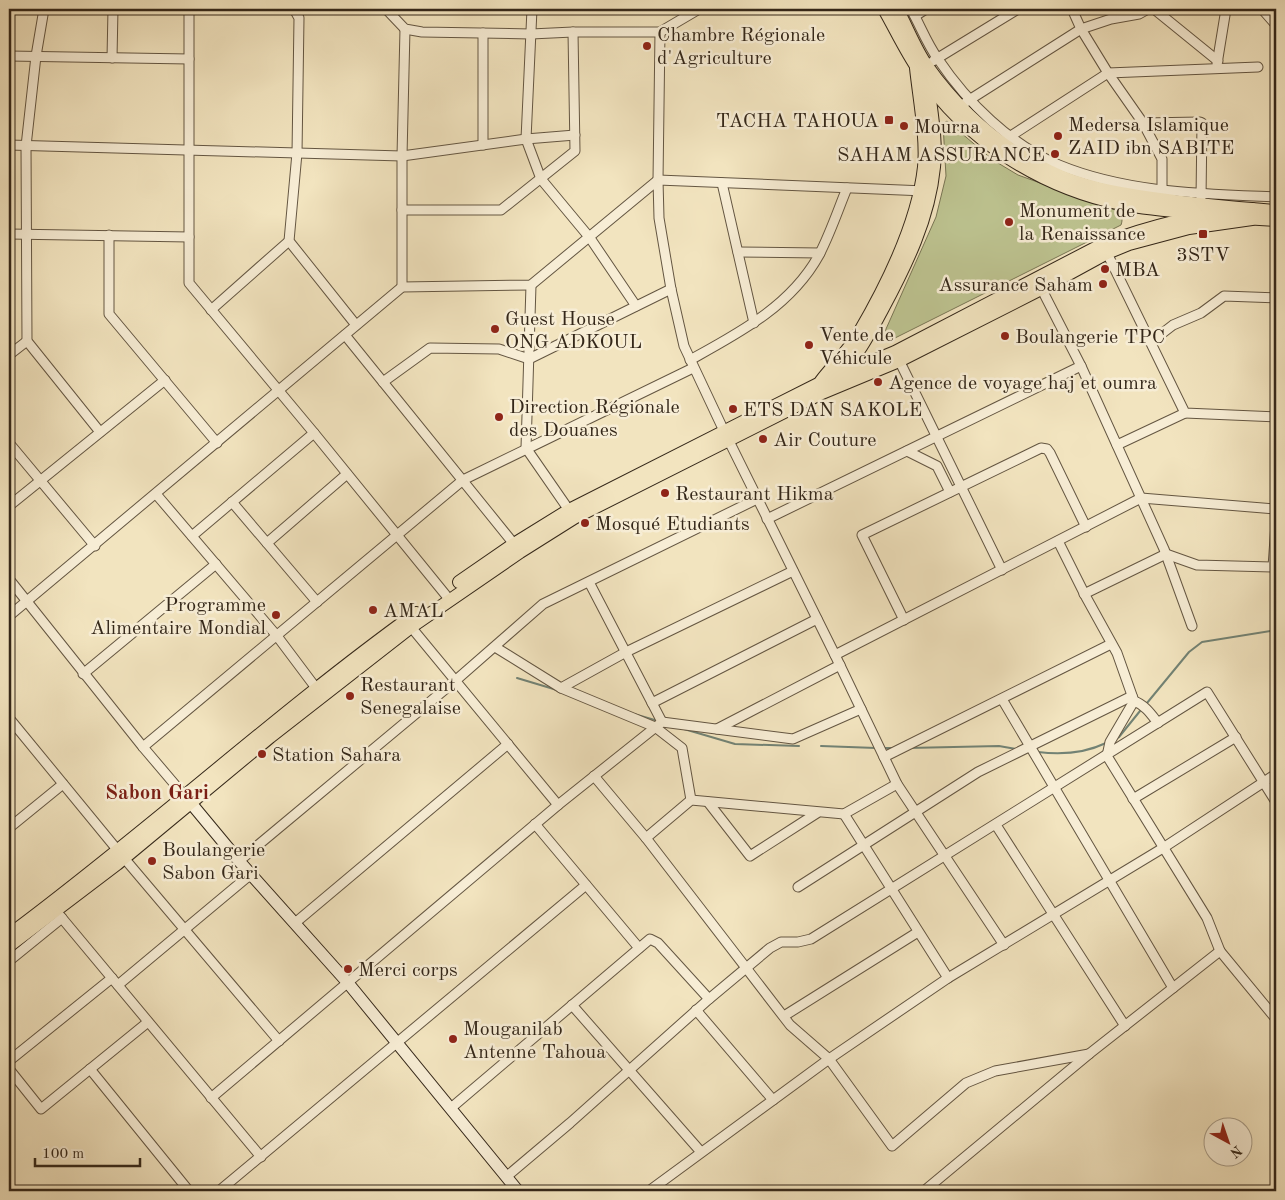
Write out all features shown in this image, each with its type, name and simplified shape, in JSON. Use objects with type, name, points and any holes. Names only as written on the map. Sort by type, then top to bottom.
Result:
[{"type":"main road","points":[[884,9],[960,106],[990,135],[1050,172],[1121,194],[1162,195],[1201,199],[1276,220]]},
{"type":"main road","points":[[821,388],[851,360],[859,342],[901,274],[916,241],[925,191],[934,166],[926,63],[897,9]]},
{"type":"main road","points":[[925,191],[926,63]]},
{"type":"main road","points":[[928,83],[960,106]]},
{"type":"main road","points":[[1002,143],[1012,161],[1047,180],[1091,196],[1120,204],[1161,210],[1210,214],[1252,214]]},
{"type":"main road","points":[[1105,248],[1129,244],[1252,214],[1276,211]]},
{"type":"main road","points":[[9,946],[16,933],[121,855],[267,733],[514,544],[821,388],[897,356],[1039,284],[1126,235],[1190,217],[1210,214]]},
{"type":"main road","points":[[859,342],[882,357]]},
{"type":"main road","points":[[726,435],[808,401],[859,342]]},
{"type":"main road","points":[[836,376],[882,357],[897,356]]},
{"type":"main road","points":[[386,641],[411,627],[446,596],[520,552],[572,514]]},
{"type":"main road","points":[[16,933],[59,914],[121,855]]},
{"type":"street","points":[[44,9],[36,56],[26,146],[27,341],[100,432]]},
{"type":"street","points":[[112,58],[114,9]]},
{"type":"street","points":[[189,9],[189,283],[446,596]]},
{"type":"street","points":[[211,310],[289,241],[297,153],[299,18],[294,9]]},
{"type":"street","points":[[386,9],[405,29],[422,32],[531,34],[660,32],[699,9]]},
{"type":"street","points":[[532,9],[526,139],[541,179],[590,238],[636,306]]},
{"type":"street","points":[[926,9],[913,13],[926,63],[1018,9]]},
{"type":"street","points":[[1072,9],[1080,29],[1143,123],[1162,159],[1162,195]]},
{"type":"street","points":[[960,106],[1080,29],[1111,19],[1139,14],[1148,9]]},
{"type":"street","points":[[1154,9],[1217,65]]},
{"type":"street","points":[[1217,65],[1226,9]]},
{"type":"street","points":[[1262,9],[1276,25]]},
{"type":"street","points":[[402,287],[402,156],[405,29]]},
{"type":"street","points":[[402,210],[501,210],[575,151],[573,32]]},
{"type":"street","points":[[660,32],[659,218],[671,289],[684,346],[897,784],[1004,945]]},
{"type":"street","points":[[482,145],[483,33]]},
{"type":"street","points":[[9,56],[189,59]]},
{"type":"street","points":[[1002,143],[1108,73],[1217,65],[1258,68]]},
{"type":"street","points":[[1143,123],[1202,123],[1201,199],[1276,197]]},
{"type":"street","points":[[9,145],[402,156],[526,139],[575,135]]},
{"type":"street","points":[[9,616],[95,546],[402,287],[531,285],[658,180],[925,191]]},
{"type":"street","points":[[722,183],[754,323]]},
{"type":"street","points":[[143,748],[462,480],[692,364],[754,323],[788,297],[811,268],[820,253],[847,188]]},
{"type":"street","points":[[9,234],[189,237]]},
{"type":"street","points":[[109,236],[109,314],[217,443]]},
{"type":"street","points":[[289,241],[356,326]]},
{"type":"street","points":[[1105,248],[1185,413]]},
{"type":"street","points":[[738,252],[820,253]]},
{"type":"street","points":[[1039,284],[1082,366],[1166,554],[1192,626]]},
{"type":"street","points":[[531,285],[526,448],[572,514]]},
{"type":"street","points":[[383,382],[430,348],[499,350],[529,359],[671,289]]},
{"type":"street","points":[[1151,342],[1173,324],[1201,313],[1224,296],[1276,298]]},
{"type":"street","points":[[345,335],[514,544]]},
{"type":"street","points":[[9,355],[27,341]]},
{"type":"street","points":[[897,356],[1002,570]]},
{"type":"street","points":[[768,519],[1082,366]]},
{"type":"street","points":[[9,506],[165,380]]},
{"type":"street","points":[[1117,445],[1185,413],[1276,417]]},
{"type":"street","points":[[192,536],[314,433]]},
{"type":"street","points":[[9,443],[95,546]]},
{"type":"street","points":[[904,620],[862,535],[1041,448],[1046,449],[1086,527]]},
{"type":"street","points":[[907,450],[937,466],[950,492]]},
{"type":"street","points":[[937,466],[949,460]]},
{"type":"street","points":[[267,543],[347,474]]},
{"type":"street","points":[[156,494],[277,636],[319,692]]},
{"type":"street","points":[[835,656],[1141,498],[1276,509]]},
{"type":"street","points":[[239,860],[456,681],[543,604],[758,499]]},
{"type":"street","points":[[232,502],[317,602]]},
{"type":"street","points":[[1084,594],[1166,554],[1196,565],[1273,567],[1276,524]]},
{"type":"street","points":[[1058,541],[1084,594],[1117,653],[1133,699],[1149,711],[1158,723]]},
{"type":"street","points":[[83,674],[216,564]]},
{"type":"street","points":[[561,688],[626,652],[793,571]]},
{"type":"street","points":[[9,579],[143,748],[348,983],[518,1191]]},
{"type":"street","points":[[588,582],[652,703],[658,725],[682,748],[691,800]]},
{"type":"street","points":[[652,703],[817,619]]},
{"type":"street","points":[[411,627],[558,805]]},
{"type":"street","points":[[884,757],[1111,644]]},
{"type":"street","points":[[495,647],[561,688],[658,725],[717,729],[793,739],[861,709]]},
{"type":"street","points":[[717,729],[840,665]]},
{"type":"street","points":[[506,1177],[570,1123],[745,967],[770,948],[781,942],[798,942],[811,939],[1207,692],[1276,802]]},
{"type":"street","points":[[1002,698],[1173,988]]},
{"type":"street","points":[[798,887],[978,772],[1133,699]]},
{"type":"street","points":[[1133,699],[1110,742],[1107,756],[1162,848],[1207,918],[1220,951],[1276,1019]]},
{"type":"street","points":[[9,718],[121,855],[279,1041]]},
{"type":"street","points":[[211,1098],[535,824],[658,725]]},
{"type":"street","points":[[1133,799],[1236,737]]},
{"type":"street","points":[[295,923],[508,744]]},
{"type":"street","points":[[649,1191],[829,1059],[948,978],[1162,848],[1276,774]]},
{"type":"street","points":[[594,776],[646,838],[790,1025],[829,1059],[892,1146],[966,1083],[995,1071],[1090,1054]]},
{"type":"street","points":[[9,828],[63,784]]},
{"type":"street","points":[[646,838],[691,800],[844,814],[897,784]]},
{"type":"street","points":[[708,802],[750,856],[817,812]]},
{"type":"street","points":[[844,814],[948,978]]},
{"type":"street","points":[[535,824],[639,948]]},
{"type":"street","points":[[996,825],[1125,1026]]},
{"type":"street","points":[[9,1061],[184,930],[251,874]]},
{"type":"street","points":[[219,1191],[586,885]]},
{"type":"street","points":[[9,961],[59,914],[260,1157]]},
{"type":"street","points":[[784,1016],[918,932]]},
{"type":"street","points":[[450,1108],[650,939],[658,943],[709,999]]},
{"type":"street","points":[[924,1191],[1090,1054],[1220,951]]},
{"type":"street","points":[[572,1005],[701,1152]]},
{"type":"street","points":[[696,1010],[773,1100]]},
{"type":"street","points":[[9,1070],[41,1109],[148,1022]]},
{"type":"street","points":[[90,1069],[189,1191]]},
{"type":"green space","points":[[947,121],[993,160],[1018,175],[1118,211],[1122,218],[1122,223],[893,339],[888,338],[885,333],[886,329],[936,217],[946,176],[943,124]]},
{"type":"waterway","points":[[1147,703],[1189,652],[1202,642],[1276,630]]},
{"type":"waterway","points":[[517,678],[557,690]]},
{"type":"waterway","points":[[1115,739],[1119,737],[1140,711]]},
{"type":"waterway","points":[[634,714],[658,721]]},
{"type":"waterway","points":[[684,729],[735,744],[799,746]]},
{"type":"waterway","points":[[1038,752],[1073,752],[1090,749],[1106,743]]},
{"type":"waterway","points":[[821,746],[876,748]]},
{"type":"waterway","points":[[908,748],[999,746],[1016,749]]},
{"type":"waterway","points":[[883,748],[894,748]]},
{"type":"place","name":"Chambre Régionale d'Agriculture","points":[[647,46]]},
{"type":"place","name":"TACHA TAHOUA","points":[[889,120]]},
{"type":"place","name":"Mourna","points":[[904,126]]},
{"type":"place","name":"Medersa Islamique ZAID ibn SABITE","points":[[1058,136]]},
{"type":"place","name":"SAHAM ASSURANCE","points":[[1055,154]]},
{"type":"place","name":"Monument de la Renaissance","points":[[1009,222]]},
{"type":"place","name":"3STV","points":[[1203,234]]},
{"type":"place","name":"MBA","points":[[1105,269]]},
{"type":"place","name":"Assurance Saham","points":[[1103,284]]},
{"type":"place","name":"Guest House ONG ADKOUL","points":[[495,329]]},
{"type":"place","name":"Boulangerie TPC","points":[[1005,336]]},
{"type":"place","name":"Vente de Véhicule","points":[[809,345]]},
{"type":"place","name":"Agence de voyage haj et oumra","points":[[878,382]]},
{"type":"place","name":"ETS DAN SAKOLE","points":[[733,409]]},
{"type":"place","name":"Direction Régionale des Douanes","points":[[499,417]]},
{"type":"place","name":"Air Couture","points":[[763,439]]},
{"type":"place","name":"Restaurant Hikma","points":[[665,493]]},
{"type":"place","name":"Mosqué Etudiants","points":[[585,523]]},
{"type":"place","name":"AMAL","points":[[373,610]]},
{"type":"place","name":"Programme Alimentaire Mondial","points":[[276,615]]},
{"type":"place","name":"Restaurant Senegalaise","points":[[350,696]]},
{"type":"place","name":"Station Sahara","points":[[262,754]]},
{"type":"place","name":"Boulangerie Sabon Gari","points":[[152,861]]},
{"type":"place","name":"Merci corps","points":[[348,969]]},
{"type":"place","name":"Mouganilab Antenne Tahoua","points":[[453,1039]]},
{"type":"district","name":"Sabon Gari","points":[[157,792]]}]
